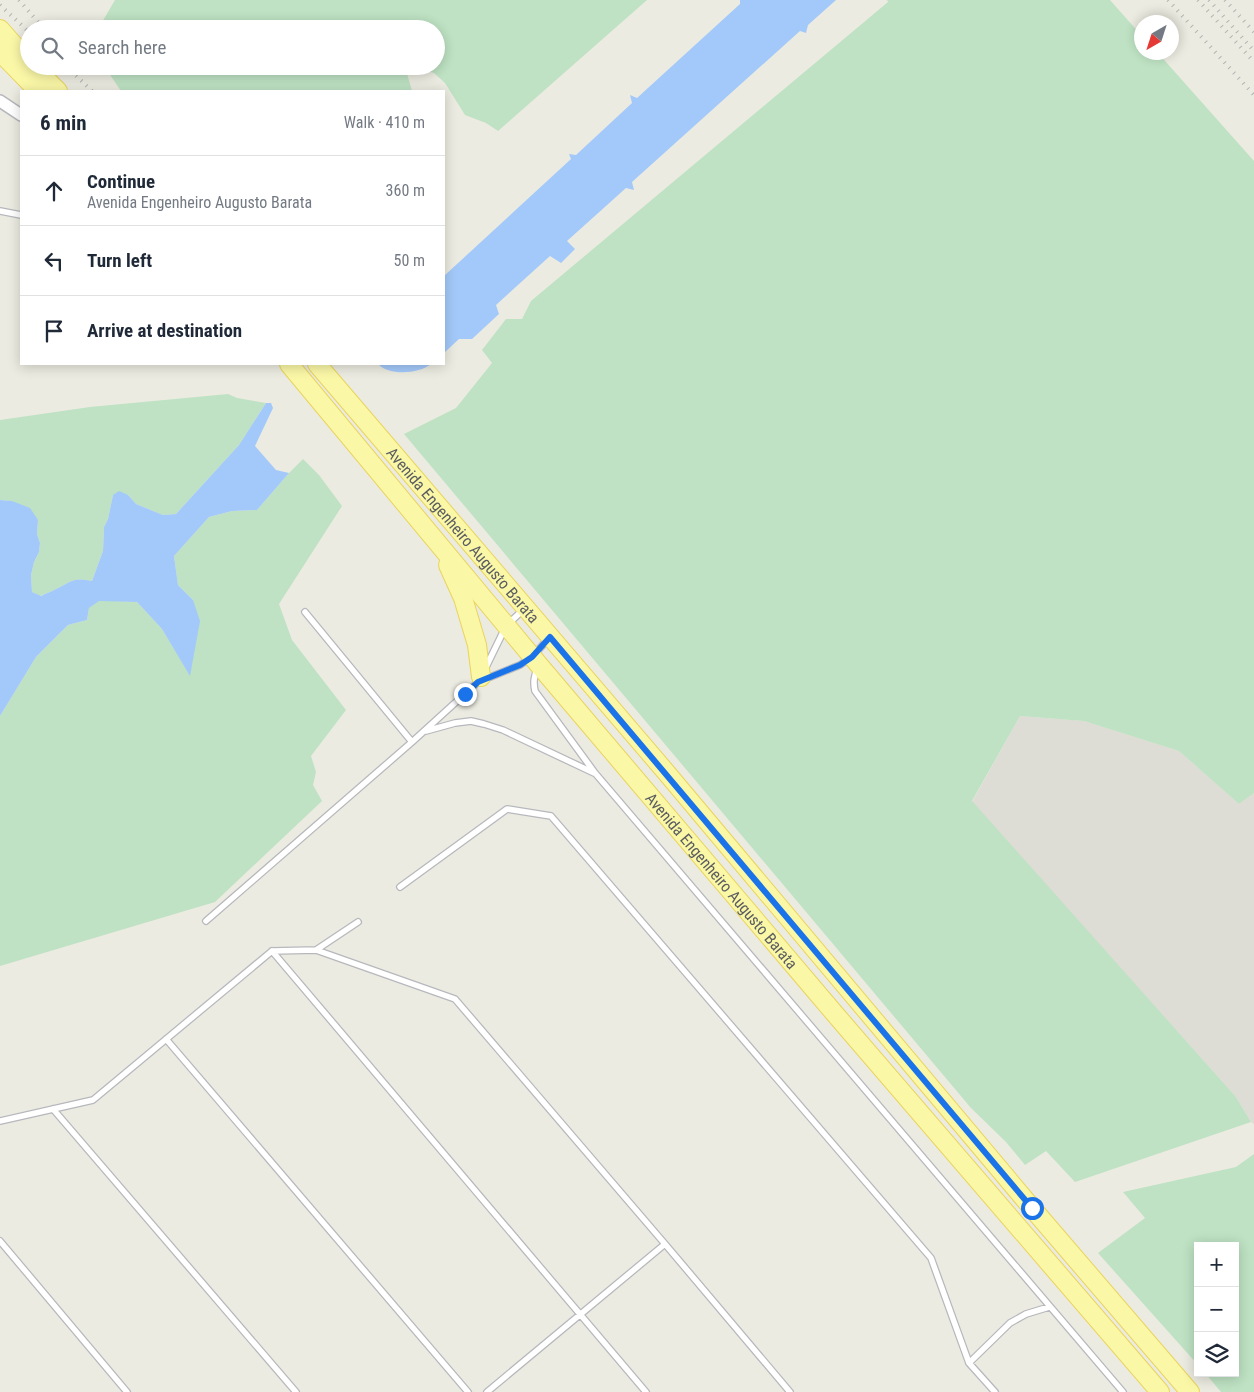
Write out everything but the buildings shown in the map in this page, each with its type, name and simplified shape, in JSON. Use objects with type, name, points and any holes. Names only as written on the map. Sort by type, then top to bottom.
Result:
[{"type":"main road","points":[[2,39],[20,54]]},
{"type":"main road","points":[[2,39],[20,65]]},
{"type":"main road","points":[[27,75],[37,90]]},
{"type":"main road","points":[[42,75],[57,90]]},
{"type":"main road","name":"Avenida Engenheiro Augusto Barata","points":[[290,365],[506,626],[841,1021],[1160,1392]]},
{"type":"main road","name":"Avenida Engenheiro Augusto Barata","points":[[318,365],[1019,1193],[1190,1392]]},
{"type":"main road","points":[[437,542],[463,598],[476,645],[479,680]]},
{"type":"street","points":[[0,100],[20,114]]},
{"type":"lane","points":[[0,212],[20,215]]},
{"type":"lane","points":[[206,921],[424,732],[479,680],[506,626],[525,608]]},
{"type":"lane","points":[[305,612],[412,742]]},
{"type":"lane","points":[[550,637],[536,661],[533,682],[536,691],[595,773],[1123,1392]]},
{"type":"lane","points":[[479,680],[536,661]]},
{"type":"lane","points":[[424,732],[455,723],[471,721],[503,730],[595,773]]},
{"type":"lane","points":[[400,887],[508,809],[551,816],[931,1258],[969,1362],[994,1392]]},
{"type":"lane","points":[[316,950],[358,922]]},
{"type":"lane","points":[[0,1121],[92,1100],[272,951],[316,950],[455,999],[790,1392]]},
{"type":"lane","points":[[272,951],[646,1392]]},
{"type":"lane","points":[[166,1039],[468,1392]]},
{"type":"lane","points":[[53,1109],[296,1392]]},
{"type":"lane","points":[[0,1241],[127,1392]]},
{"type":"lane","points":[[487,1392],[665,1244]]},
{"type":"lane","points":[[969,1362],[1010,1323],[1026,1314],[1049,1307]]},
{"type":"shaded area","points":[[1020,716],[1084,721],[1179,751],[1239,804],[1254,793],[1254,1124],[1236,1097],[972,802]]},
{"type":"green space","points":[[115,0],[647,0],[498,131],[486,123],[465,115],[445,83],[436,75],[445,75],[445,20],[103,20]]},
{"type":"green space","points":[[887,0],[1110,0],[1134,27],[1134,60],[1164,60],[1254,161],[1254,793],[1239,804],[1179,751],[1084,721],[1020,716],[972,801],[1236,1097],[1251,1122],[1075,1182],[1046,1151],[1025,1165],[1006,1142],[971,1108],[404,434],[456,408],[492,363],[482,350],[506,319],[522,319],[531,301],[888,2]]},
{"type":"green space","points":[[110,75],[407,75],[412,90],[120,90]]},
{"type":"green space","points":[[228,394],[237,398],[266,403],[239,445],[176,514],[163,515],[136,504],[128,495],[113,495],[108,519],[104,527],[103,551],[92,581],[73,580],[40,596],[32,592],[31,575],[40,543],[37,534],[38,520],[12,501],[0,500],[0,420],[90,407]]},
{"type":"green space","points":[[303,459],[319,475],[342,506],[279,604],[292,640],[346,710],[311,756],[316,772],[313,785],[322,801],[215,902],[0,966],[0,716],[36,657],[68,625],[87,620],[89,608],[99,600],[137,602],[162,629],[190,675],[193,600],[178,585],[174,556],[209,517],[232,511],[257,510]]},
{"type":"green space","points":[[1254,1154],[1254,1392],[1221,1392],[1208,1377],[1239,1377],[1239,1242],[1194,1242],[1194,1361],[1098,1253],[1145,1218],[1123,1192],[1236,1167]]},
{"type":"water","points":[[740,0],[836,0],[808,25],[806,33],[800,31],[632,182],[634,190],[626,188],[567,241],[575,249],[561,263],[550,256],[496,305],[499,314],[472,339],[459,339],[445,352],[445,275],[571,159],[569,154],[576,155],[632,103],[630,95],[637,98],[740,4]]},
{"type":"water","points":[[379,365],[429,365],[412,372],[396,372]]},
{"type":"water","points":[[266,403],[271,403],[273,408],[255,446],[276,470],[289,473],[257,510],[232,511],[209,517],[174,556],[178,585],[193,600],[200,621],[190,676],[162,629],[137,602],[99,601],[89,608],[87,620],[68,625],[36,657],[0,716],[0,500],[12,501],[30,508],[38,520],[37,534],[40,543],[31,575],[32,592],[41,596],[73,581],[80,579],[92,581],[103,551],[104,527],[108,519],[113,495],[119,491],[128,495],[136,504],[163,515],[176,514],[239,445]]},
{"type":"railway","points":[[19,0],[36,20]]},
{"type":"railway","points":[[1168,0],[1254,95]]},
{"type":"railway","points":[[1198,0],[1254,62]]},
{"type":"railway","points":[[1209,0],[1254,51]]},
{"type":"railway","points":[[1225,0],[1254,32]]},
{"type":"railway","points":[[0,5],[20,24]]},
{"type":"railway","points":[[75,75],[91,90]]},
{"type":"route","points":[[465,694],[478,682],[520,665],[532,657],[550,637],[1032,1208]]}]
